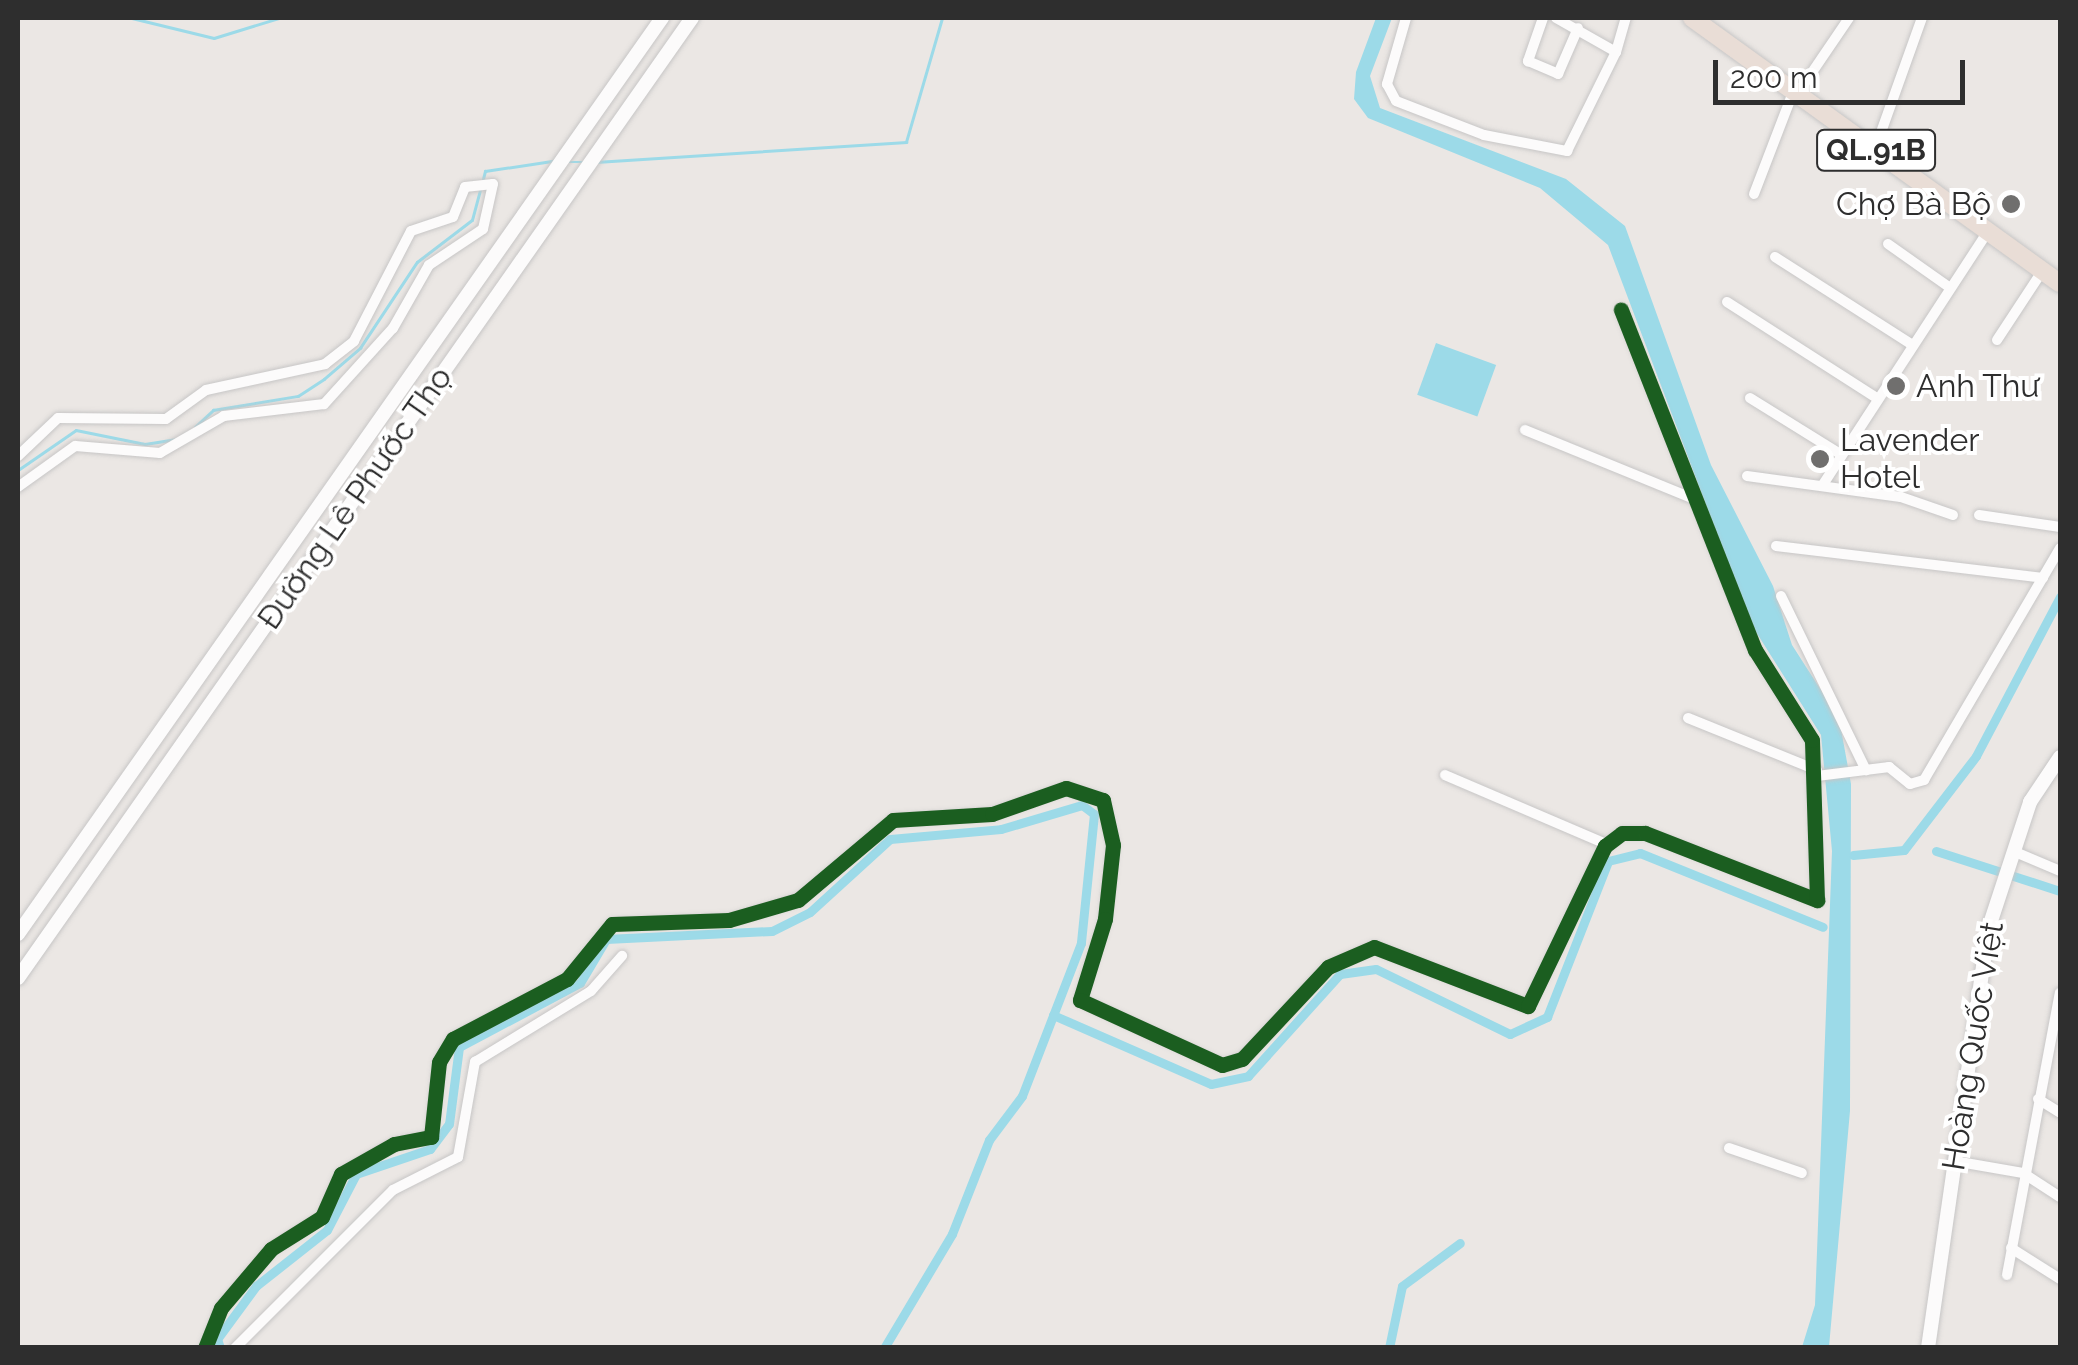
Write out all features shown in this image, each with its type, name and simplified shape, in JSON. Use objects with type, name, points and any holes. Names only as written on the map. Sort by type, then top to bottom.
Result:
[{"type":"highway","name":"QL.91B","points":[[1692,18],[2055,276]]},
{"type":"street","name":"Đường Lê Phước Thọ","points":[[18,934],[662,18]]},
{"type":"street","name":"Đường Lê Phước Thọ","points":[[18,978],[692,18]]},
{"type":"street","points":[[1406,18],[1387,84],[1396,100],[1484,136],[1567,151],[1616,52],[1626,18]]},
{"type":"street","points":[[1543,18],[1528,61],[1558,74],[1578,28]]},
{"type":"street","points":[[1556,18],[1616,52]]},
{"type":"street","points":[[1754,194],[1796,91],[1849,18]]},
{"type":"street","points":[[1875,149],[1922,18]]},
{"type":"street","points":[[18,456],[58,418],[166,419],[206,390],[325,364],[354,341],[411,231],[447,222],[470,186],[488,185],[483,228],[429,264],[393,328],[324,404],[224,416],[160,453],[74,446],[18,487]]},
{"type":"street","points":[[1822,486],[1875,397],[1988,231]]},
{"type":"street","points":[[1888,244],[1950,288]]},
{"type":"street","points":[[1775,257],[1911,344]]},
{"type":"street","points":[[490,264],[510,278]]},
{"type":"street","points":[[1997,340],[2055,276]]},
{"type":"street","points":[[1727,302],[1875,397]]},
{"type":"street","points":[[1445,775],[1606,844],[1646,832],[1817,900],[1819,774],[1812,740],[1758,657],[1620,308]]},
{"type":"street","points":[[1750,398],[1842,456]]},
{"type":"street","points":[[1525,430],[1692,498]]},
{"type":"street","points":[[1747,476],[1822,486],[1953,515]]},
{"type":"street","points":[[1979,515],[2060,527]]},
{"type":"street","points":[[1776,546],[2043,578]]},
{"type":"street","points":[[1688,718],[1819,774],[1893,768],[1910,784],[1928,776],[1979,674],[2060,548]]},
{"type":"street","points":[[1781,596],[1863,771]]},
{"type":"street","name":"Hoàng Quốc Việt","points":[[1928,1348],[1989,927],[2030,802],[2060,758]]},
{"type":"street","points":[[205,1348],[220,1308],[271,1249],[322,1217],[337,1178],[394,1144],[431,1136],[439,1062],[453,1039],[565,980],[620,921],[750,917],[767,911],[805,895],[892,820],[992,814],[1083,788],[1108,804],[1113,845],[1106,919],[1080,1000],[1229,1066],[1328,966],[1374,948],[1528,1006],[1606,844]]},
{"type":"street","points":[[82,842],[103,856]]},
{"type":"street","points":[[2012,854],[2060,871]]},
{"type":"street","points":[[235,1348],[393,1190],[458,1157],[475,1062],[591,991],[622,956]]},
{"type":"street","points":[[2007,1275],[2023,1173],[2060,993]]},
{"type":"street","points":[[2038,1099],[2060,1113]]},
{"type":"street","points":[[1728,1148],[1802,1172]]},
{"type":"street","points":[[1954,1161],[2023,1173],[2060,1196]]},
{"type":"street","points":[[2011,1248],[2060,1279]]},
{"type":"water","points":[[1376,18],[1392,18],[1370,76],[1380,108],[1566,179],[1625,226],[1711,465],[1773,586],[1792,645],[1839,718],[1851,784],[1850,1111],[1829,1347],[1802,1347],[1815,1305],[1832,851],[1821,735],[1751,624],[1608,245],[1540,188],[1368,118],[1354,99],[1356,72]]},
{"type":"water","points":[[1436,343],[1496,365],[1477,417],[1417,395]]},
{"type":"waterway","points":[[132,18],[214,38],[279,18]]},
{"type":"waterway","points":[[596,162],[906,142],[942,18]]},
{"type":"waterway","points":[[483,179],[485,171],[553,161]]},
{"type":"waterway","points":[[566,162],[583,162]]},
{"type":"waterway","points":[[195,427],[213,410],[298,396],[324,379],[360,348],[417,262],[472,220],[480,191]]},
{"type":"waterway","points":[[18,470],[76,430],[145,444],[175,439]]},
{"type":"waterway","points":[[1853,855],[1904,850],[1976,756],[2060,597]]},
{"type":"waterway","points":[[220,1348],[217,1339],[256,1286],[327,1230],[356,1174],[430,1149],[449,1124],[459,1047],[580,983],[606,939],[772,931],[810,912],[890,839],[1001,829],[1082,805],[1094,814],[1081,943],[1022,1096],[989,1140],[952,1234],[884,1348]]},
{"type":"waterway","points":[[1936,851],[2060,891]]},
{"type":"waterway","points":[[1053,1015],[1211,1084],[1248,1076],[1340,974],[1376,969],[1510,1034],[1547,1017],[1608,861],[1640,853],[1823,927]]},
{"type":"waterway","points":[[1389,1348],[1402,1286],[1460,1243]]},
{"type":"cycle path","points":[[205,1348],[221,1308],[271,1249],[322,1217],[341,1174],[394,1144],[431,1137],[439,1062],[453,1039],[567,979],[612,924],[729,920],[798,900],[893,820],[992,814],[1066,788],[1103,800],[1113,845],[1105,919],[1080,1000],[1222,1065],[1242,1059],[1328,967],[1374,947],[1528,1006],[1605,846],[1622,833],[1645,833],[1817,900],[1812,740],[1755,650],[1621,309]]},
{"type":"place","name":"Chợ Bà Bộ","points":[[2011,204]]},
{"type":"place","name":"Anh Thư","points":[[1896,386]]},
{"type":"place","name":"Lavender Hotel","points":[[1820,459]]}]
